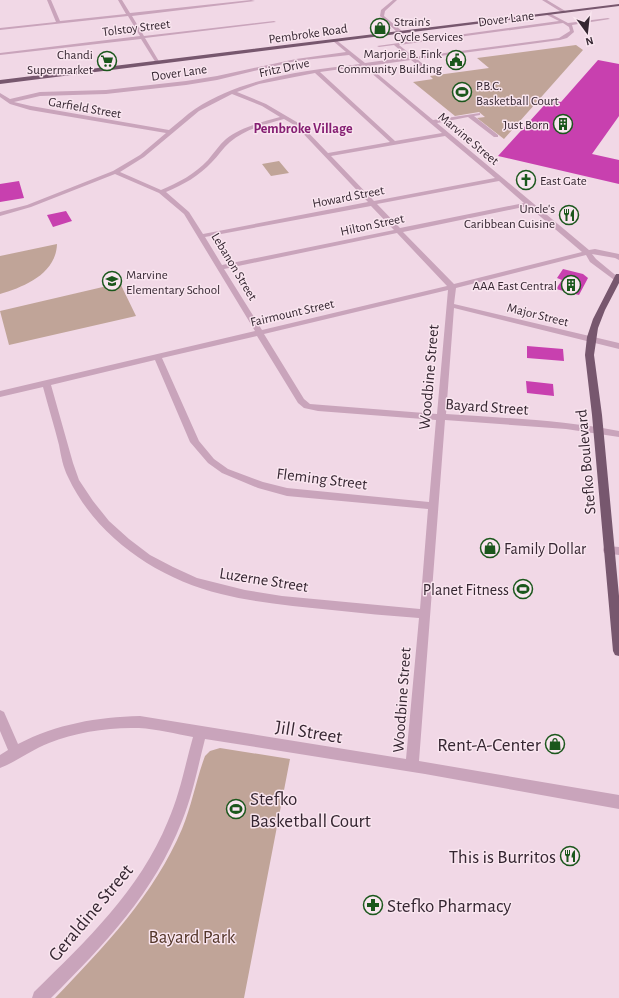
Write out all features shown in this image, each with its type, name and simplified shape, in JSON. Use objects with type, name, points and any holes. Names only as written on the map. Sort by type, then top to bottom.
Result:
[{"type":"main road","name":"Pembroke Road","points":[[0,82],[619,5]]},
{"type":"main road","name":"Stefko Boulevard","points":[[618,281],[599,313],[591,340],[589,358],[614,551],[619,651]]},
{"type":"street","points":[[49,0],[58,22]]},
{"type":"street","points":[[120,0],[158,63]]},
{"type":"street","points":[[395,0],[383,11],[382,16],[400,32]]},
{"type":"street","points":[[544,0],[565,12]]},
{"type":"street","points":[[0,28],[128,15],[195,5],[253,1]]},
{"type":"street","points":[[549,14],[565,23]]},
{"type":"street","name":"Dover Lane","points":[[379,46],[478,33],[608,19]]},
{"type":"street","name":"Tolstoy Street","points":[[0,54],[274,22]]},
{"type":"street","name":"Fritz Drive","points":[[0,214],[29,206],[115,172],[142,156],[197,110],[232,92],[275,79],[316,71],[562,38],[573,29],[565,23]]},
{"type":"street","points":[[478,33],[483,37]]},
{"type":"street","name":"Marvine Street","points":[[335,40],[590,254],[593,260],[618,281]]},
{"type":"street","points":[[395,44],[428,71]]},
{"type":"street","name":"Dover Lane","points":[[9,101],[40,94],[112,92],[186,83],[292,61],[350,53]]},
{"type":"street","points":[[316,71],[394,143]]},
{"type":"street","points":[[232,92],[264,105],[286,117],[298,126],[328,155],[452,287]]},
{"type":"street","name":"Garfield Street","points":[[0,95],[20,106],[169,132]]},
{"type":"street","points":[[431,122],[478,114]]},
{"type":"street","points":[[470,116],[496,136]]},
{"type":"street","points":[[161,192],[188,180],[205,166],[228,141],[241,132],[255,126],[286,117]]},
{"type":"street","points":[[328,155],[446,134]]},
{"type":"street","name":"Lebanon Street","points":[[115,172],[161,192],[187,213],[301,401],[305,405]]},
{"type":"street","name":"Howard Street","points":[[202,236],[499,178]]},
{"type":"street","name":"Hilton Street","points":[[220,267],[529,204]]},
{"type":"street","name":"Marvine Street","points":[[590,254],[615,259],[619,258]]},
{"type":"street","name":"Fairmount Street","points":[[0,394],[590,254]]},
{"type":"street","name":"Woodbine Street","points":[[412,767],[423,614],[434,506],[452,287]]},
{"type":"street","name":"Major Street","points":[[451,305],[619,346]]},
{"type":"street","name":"Fleming Street","points":[[157,356],[195,442],[211,461],[225,471],[246,480],[287,492],[434,506]]},
{"type":"street","name":"Luzerne Street","points":[[46,383],[71,472],[80,491],[94,512],[109,529],[121,540],[151,561],[206,586],[245,595],[423,614]]},
{"type":"street","name":"Bayard Street","points":[[305,405],[318,408],[598,430],[619,434]]},
{"type":"street","points":[[0,716],[15,752]]},
{"type":"street","name":"Jill Street","points":[[0,762],[15,752],[54,734],[102,724],[140,722],[619,802]]},
{"type":"street","name":"Geraldine Street","points":[[40,998],[80,958],[126,907],[145,880],[158,858],[178,815],[201,732]]},
{"type":"green space","points":[[576,45],[583,50],[504,139],[477,118],[485,117],[479,112],[455,116],[413,82],[433,79],[430,76],[489,68],[477,58]]},
{"type":"green space","points":[[279,161],[289,173],[271,176],[262,164]]},
{"type":"green space","points":[[57,244],[51,263],[45,271],[28,283],[0,294],[0,256]]},
{"type":"green space","points":[[120,283],[136,316],[9,345],[0,311]]},
{"type":"green space","name":"Bayard Park","points":[[220,748],[290,759],[244,998],[55,998],[109,940],[157,876],[171,853],[182,829],[189,811],[205,756],[210,751]]},
{"type":"building","name":"Just Born","points":[[598,60],[619,64],[619,116],[592,154],[619,160],[619,184],[498,156],[549,100],[561,102]]},
{"type":"building","points":[[19,181],[24,198],[0,202],[0,184]]},
{"type":"building","points":[[66,211],[72,221],[53,227],[47,215]]},
{"type":"building","name":"AAA East Central","points":[[563,269],[583,274],[588,278],[579,295],[556,289],[562,280],[557,278]]},
{"type":"building","points":[[527,346],[563,349],[564,361],[527,358]]},
{"type":"building","points":[[526,381],[553,384],[554,396],[527,393]]},
{"type":"place","name":"Strain's Cycle Services","points":[[380,28]]},
{"type":"place","name":"Marjorie B. Fink Community Building","points":[[456,60]]},
{"type":"place","name":"Chandi Supermarket","points":[[107,61]]},
{"type":"place","name":"P.B.C. Basketball Court","points":[[462,92]]},
{"type":"place","name":"Just Born","points":[[563,124]]},
{"type":"place","name":"East Gate","points":[[526,180]]},
{"type":"place","name":"Uncle's Caribbean Cuisine","points":[[569,215]]},
{"type":"place","name":"Marvine Elementary School","points":[[112,281]]},
{"type":"place","name":"AAA East Central","points":[[571,285]]},
{"type":"place","name":"Family Dollar","points":[[490,548]]},
{"type":"place","name":"Planet Fitness","points":[[523,589]]},
{"type":"place","name":"Rent-A-Center","points":[[555,744]]},
{"type":"place","name":"Stefko Basketball Court","points":[[236,809]]},
{"type":"place","name":"This is Burritos","points":[[570,856]]},
{"type":"place","name":"Stefko Pharmacy","points":[[373,905]]},
{"type":"district","name":"Pembroke Village","points":[[303,128]]}]
